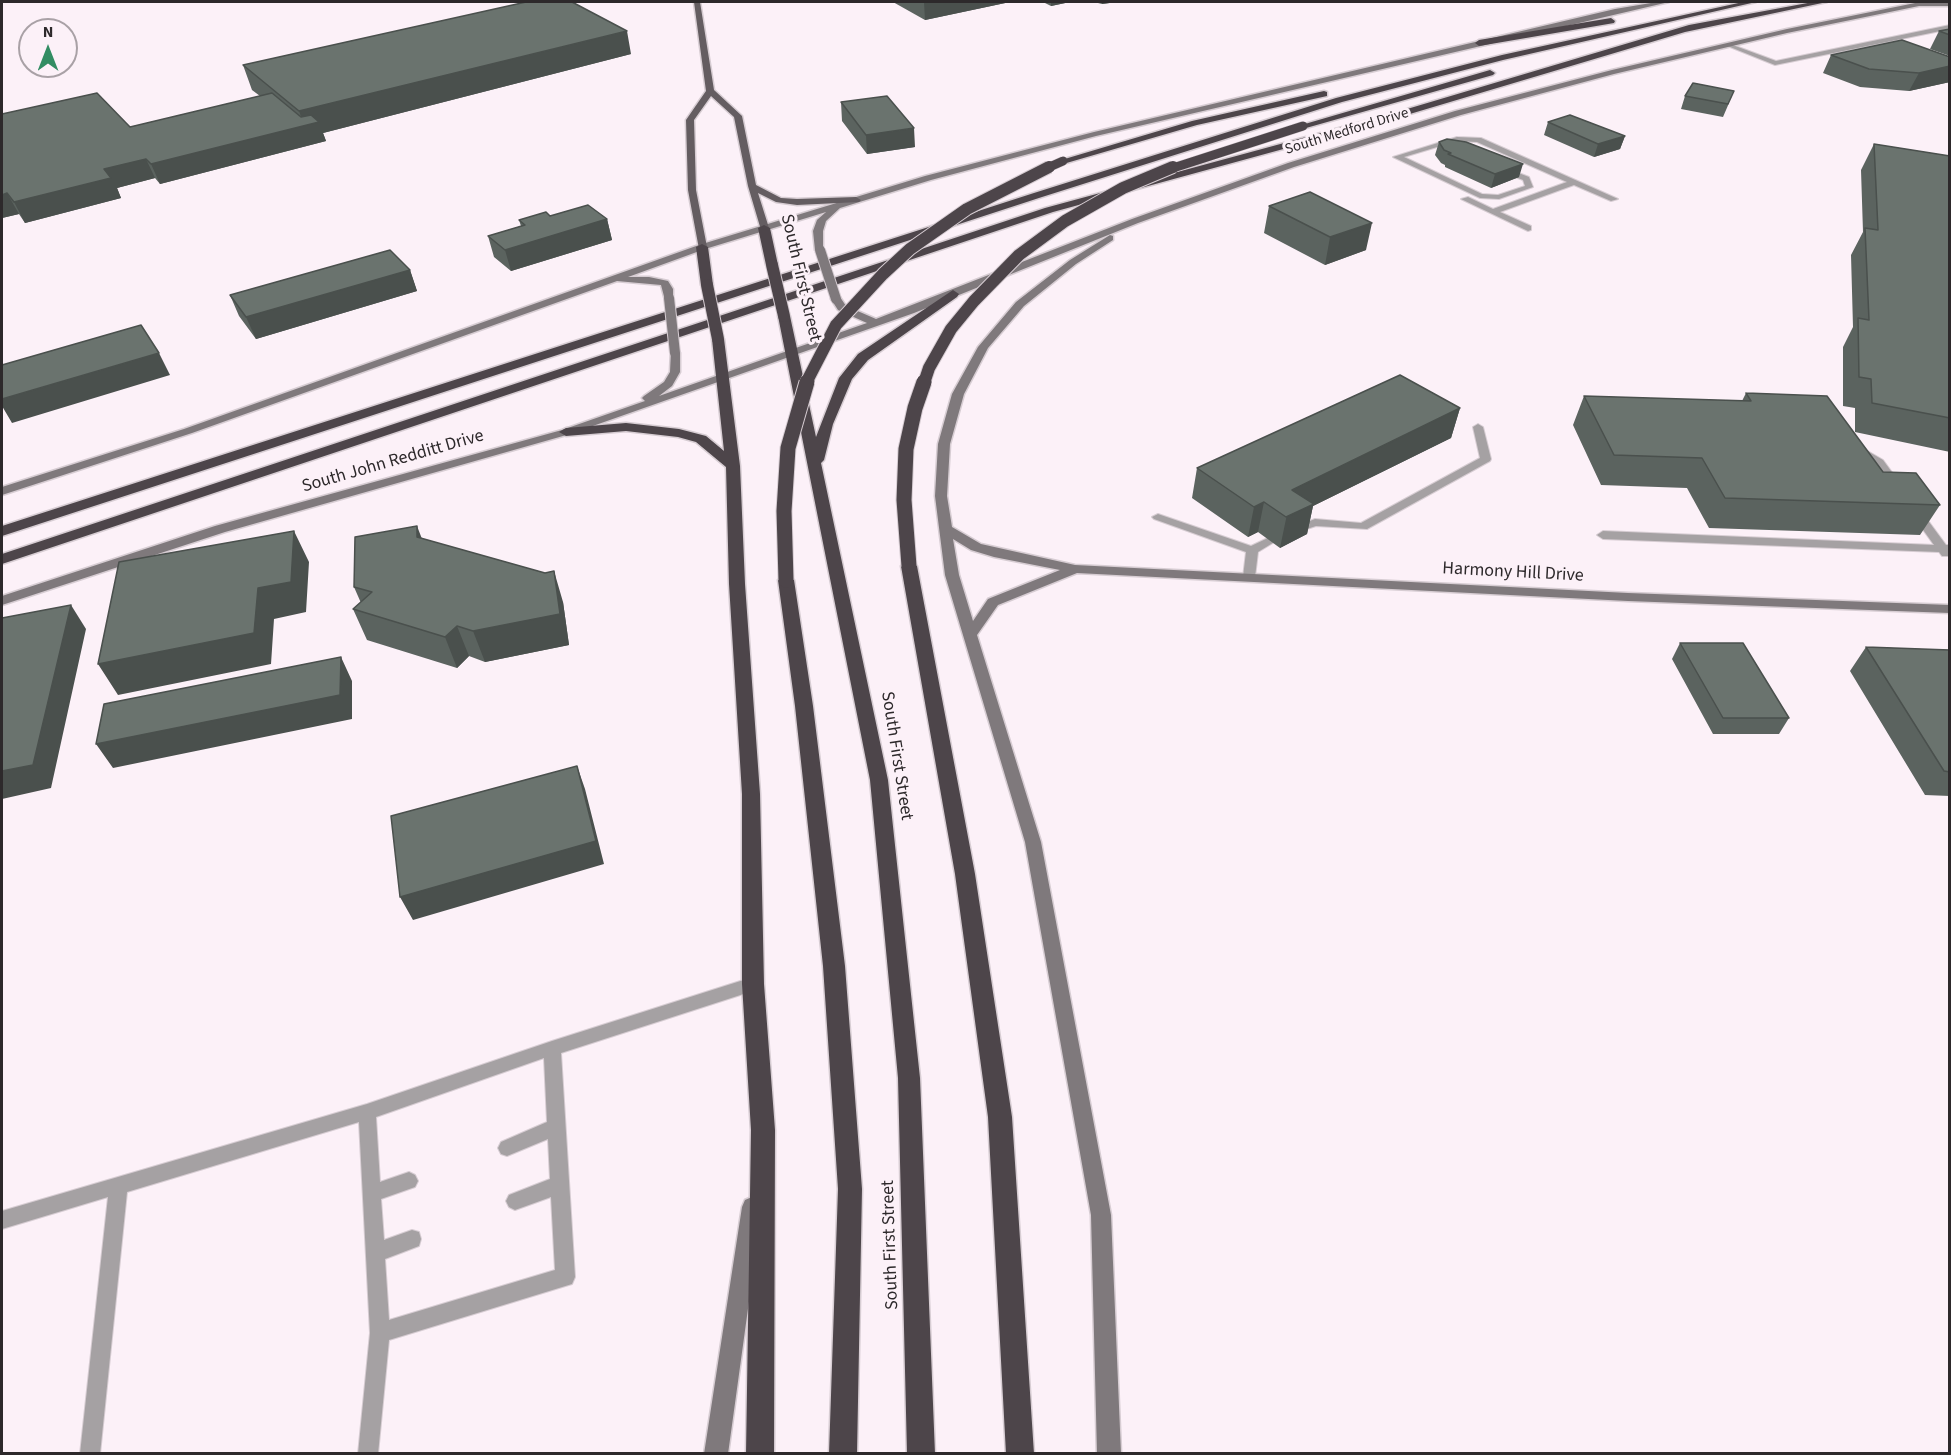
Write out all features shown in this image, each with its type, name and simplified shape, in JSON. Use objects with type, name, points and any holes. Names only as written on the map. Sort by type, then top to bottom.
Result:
[{"type":"highway","points":[[1479,43],[1635,17],[1752,2]]},
{"type":"highway","points":[[1548,59],[1692,27],[1823,2]]},
{"type":"highway","points":[[2,531],[1339,100],[1502,64],[1717,8]]},
{"type":"highway","points":[[2,559],[1049,210],[1390,117],[1692,27]]},
{"type":"highway","points":[[1020,1454],[1000,1117],[965,874],[909,566],[904,500],[906,449],[915,408],[929,368],[951,329],[974,301],[1019,255],[1065,221],[1123,188],[1179,165],[1502,64]]},
{"type":"highway","points":[[843,1454],[850,1189],[834,966],[804,706],[786,580],[784,510],[788,448],[804,387],[836,326],[883,274],[910,249],[938,228],[1020,180],[1063,161],[1195,123],[1377,82],[1502,64]]},
{"type":"highway","name":"South First Street","points":[[764,228],[793,353],[879,780],[909,1078],[921,1454]]},
{"type":"highway","points":[[702,247],[724,378],[733,466],[736,584],[752,794],[753,984],[763,1130],[760,1454]]},
{"type":"highway","points":[[816,465],[826,424],[846,378],[863,357],[953,294]]},
{"type":"highway","points":[[566,432],[626,428],[679,433],[701,439],[733,466]]},
{"type":"main road","points":[[697,2],[710,91],[690,120],[693,190],[702,247]]},
{"type":"main road","points":[[2,491],[188,431],[702,247],[841,204],[1094,134],[1479,43],[1665,2]]},
{"type":"main road","name":"South Medford Drive","points":[[793,353],[953,294],[1135,221],[1291,165],[1458,113],[1612,72],[1928,2]]},
{"type":"main road","points":[[1916,4],[1950,4]]},
{"type":"main road","name":"South First Street","points":[[710,91],[738,116],[752,186],[764,228]]},
{"type":"main road","points":[[752,186],[779,200],[797,202],[856,200]]},
{"type":"main road","points":[[841,204],[822,220],[818,231],[820,250],[836,299],[842,308],[876,323]]},
{"type":"main road","points":[[1109,1454],[1101,1215],[1033,842],[952,575],[941,496],[944,444],[958,394],[983,347],[1020,304],[1073,262],[1135,221]]},
{"type":"main road","points":[[608,280],[649,280],[664,284],[668,289],[675,372],[668,384],[633,408]]},
{"type":"main road","name":"South John Redditt Drive","points":[[2,600],[220,529],[566,432],[793,353]]},
{"type":"main road","name":"Harmony Hill Drive","points":[[945,528],[976,547],[999,554],[1076,569],[1628,597],[1950,609]]},
{"type":"main road","name":"Harmony Hill Drive","points":[[970,634],[993,602],[1076,569]]},
{"type":"main road","points":[[717,1454],[763,1130]]},
{"type":"lane","points":[[1728,45],[1775,63],[1950,27]]},
{"type":"lane","points":[[1867,44],[1878,48]]},
{"type":"lane","points":[[1528,228],[1392,165],[1397,157],[1457,139],[1478,141],[1614,199]]},
{"type":"lane","points":[[1444,143],[1454,147]]},
{"type":"lane","points":[[1397,157],[1480,196],[1499,197],[1529,187],[1526,179],[1495,165]]},
{"type":"lane","points":[[1493,212],[1574,182]]},
{"type":"lane","points":[[1298,528],[1315,522],[1363,527],[1486,459],[1478,427]]},
{"type":"lane","points":[[1852,444],[1879,462],[1948,552]]},
{"type":"lane","points":[[1158,517],[1252,550],[1270,541]]},
{"type":"lane","points":[[1602,535],[1948,552]]},
{"type":"lane","points":[[1249,577],[1252,550]]},
{"type":"lane","points":[[2,1220],[368,1112],[552,1047],[753,984]]},
{"type":"lane","points":[[380,1332],[565,1277],[552,1047]]},
{"type":"lane","points":[[368,1112],[380,1332],[368,1454]]},
{"type":"lane","points":[[507,1148],[556,1127]]},
{"type":"lane","points":[[372,1193],[409,1181]]},
{"type":"lane","points":[[90,1454],[119,1184]]},
{"type":"lane","points":[[515,1201],[559,1185]]},
{"type":"lane","points":[[375,1253],[412,1239]]},
{"type":"building","points":[[526,2],[572,2],[627,31],[299,111],[243,65]]},
{"type":"building","points":[[1950,29],[1950,35],[1939,31]]},
{"type":"building","points":[[1902,40],[1950,57],[1950,66],[1919,73],[1869,69],[1831,55]]},
{"type":"building","points":[[1693,83],[1734,91],[1728,104],[1685,96]]},
{"type":"building","points":[[97,93],[130,127],[272,93],[301,117],[311,115],[319,122],[151,164],[146,159],[104,169],[111,178],[14,202],[7,193],[2,195],[2,114]]},
{"type":"building","points":[[887,96],[914,128],[866,135],[841,102]]},
{"type":"building","points":[[1570,115],[1625,136],[1598,144],[1548,122]]},
{"type":"building","points":[[1447,139],[1466,142],[1523,164],[1495,174],[1448,154],[1451,153],[1444,150],[1439,142]]},
{"type":"building","points":[[1874,144],[1950,156],[1950,418],[1872,403],[1871,379],[1859,377],[1858,318],[1869,320],[1865,228],[1878,230]]},
{"type":"building","points":[[1310,192],[1372,223],[1330,237],[1269,206]]},
{"type":"building","points":[[588,205],[607,219],[505,250],[488,236],[525,225],[519,220],[546,212],[550,216]]},
{"type":"building","points":[[390,250],[410,270],[246,317],[230,295]]},
{"type":"building","points":[[141,325],[159,353],[2,399],[2,365]]},
{"type":"building","points":[[1400,375],[1460,408],[1292,490],[1314,504],[1286,517],[1264,502],[1254,507],[1197,468]]},
{"type":"building","points":[[1746,393],[1827,396],[1883,472],[1916,473],[1940,505],[1725,498],[1702,458],[1614,455],[1584,396],[1751,401]]},
{"type":"building","points":[[417,526],[417,537],[545,573],[554,571],[560,614],[473,631],[457,626],[445,637],[353,609],[372,592],[354,587],[355,537]]},
{"type":"building","points":[[294,531],[291,582],[258,588],[254,633],[98,664],[119,562]]},
{"type":"building","points":[[71,605],[33,765],[2,771],[2,618]]},
{"type":"building","points":[[1680,643],[1743,643],[1789,718],[1723,718]]},
{"type":"building","points":[[1866,647],[1950,650],[1950,772],[1944,771]]},
{"type":"building","points":[[341,657],[340,695],[96,744],[104,704]]},
{"type":"building","points":[[577,766],[596,841],[400,897],[391,816]]}]
